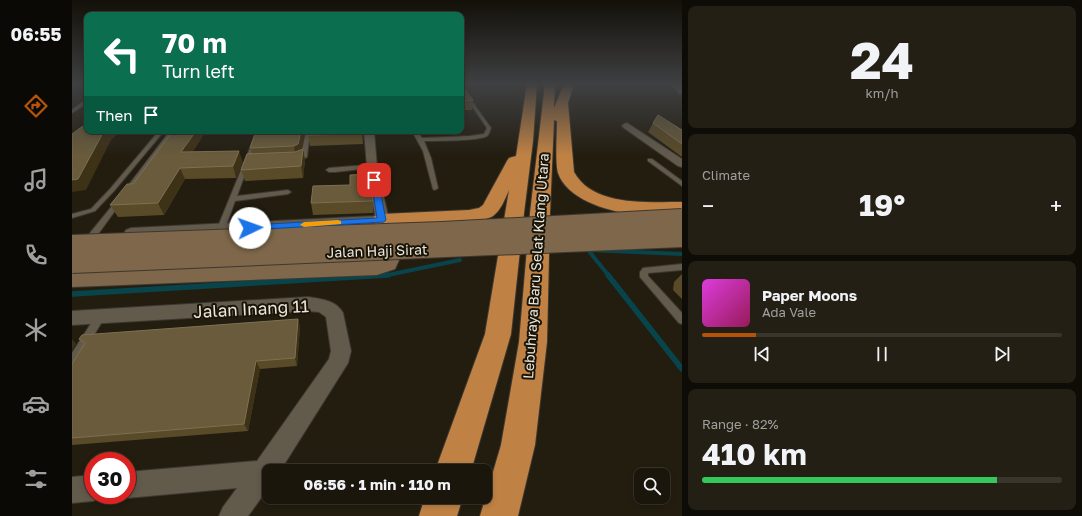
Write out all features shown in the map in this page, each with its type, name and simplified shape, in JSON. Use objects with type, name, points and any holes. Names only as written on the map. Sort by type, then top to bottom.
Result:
[{"type":"highway","name":"Lebuhraya Baru Selat Klang Utara","points":[[499,516],[518,445],[533,342],[532,147],[527,108]]},
{"type":"highway","name":"Lebuhraya Baru Selat Klang Utara","points":[[455,464],[498,334],[514,212],[532,147],[550,108]]},
{"type":"highway","points":[[558,108],[566,172],[572,184],[583,193],[606,202],[630,208],[682,208]]},
{"type":"highway","points":[[382,220],[469,216],[485,213],[491,208],[514,162],[532,147]]},
{"type":"highway","points":[[438,516],[442,504]]},
{"type":"main road","name":"Jalan Haji Sirat","points":[[72,245],[442,232],[682,219]]},
{"type":"main road","points":[[72,279],[377,267],[387,264],[389,258],[382,220]]},
{"type":"main road","name":"Jalan Haji Sirat","points":[[72,263],[682,237]]},
{"type":"street","points":[[627,126],[682,164]]},
{"type":"street","points":[[72,236],[382,220],[372,167],[369,134]]},
{"type":"street","name":"Jalan Inang 11","points":[[72,318],[308,304],[323,306],[334,313],[341,351],[338,363],[271,464]]},
{"type":"street","points":[[136,484],[262,474]]},
{"type":"street","name":"Jalan Inang 11","points":[[232,516],[262,477]]},
{"type":"street","points":[[72,490],[84,489]]},
{"type":"lane","points":[[421,140],[470,138],[486,135],[489,128],[475,108]]},
{"type":"lane","points":[[72,216],[93,210],[159,134]]},
{"type":"lane","points":[[93,235],[171,134]]},
{"type":"lane","points":[[221,229],[232,199],[250,162],[258,134]]},
{"type":"lane","points":[[290,160],[297,160],[304,157],[308,134]]},
{"type":"lane","points":[[416,134],[426,149],[434,188]]},
{"type":"lane","points":[[650,160],[682,184]]},
{"type":"lane","points":[[329,170],[351,170],[363,166],[372,167]]},
{"type":"lane","points":[[232,199],[288,192]]},
{"type":"lane","points":[[682,267],[646,270],[644,272],[644,277],[682,320]]},
{"type":"lane","points":[[72,362],[100,317]]},
{"type":"building","points":[[658,115],[682,130],[682,144],[653,123]]},
{"type":"building","points":[[84,125],[84,134],[102,134],[78,179],[72,180],[72,134]]},
{"type":"building","points":[[171,134],[194,134],[181,152],[239,151],[233,166],[180,168],[158,203],[110,205],[127,184],[133,184]]},
{"type":"building","points":[[255,134],[300,134],[298,144],[294,146],[250,148]]},
{"type":"building","points":[[308,134],[363,134],[308,135]]},
{"type":"building","points":[[303,149],[301,166],[241,170],[247,154],[295,152]]},
{"type":"building","points":[[368,174],[373,201],[311,203],[313,186],[350,185],[350,175]]},
{"type":"building","points":[[298,319],[295,358],[256,361],[244,424],[72,438],[72,364],[85,343],[79,339],[82,335]]},
{"type":"waterway","points":[[609,276],[588,250],[682,254]]},
{"type":"waterway","points":[[388,275],[460,260]]},
{"type":"waterway","points":[[72,294],[388,275]]},
{"type":"waterway","points":[[383,276],[388,275]]},
{"type":"waterway","points":[[608,275],[682,369]]},
{"type":"slow traffic","points":[[304,225],[338,223]]},
{"type":"route","points":[[250,228],[382,220],[374,180]]}]
